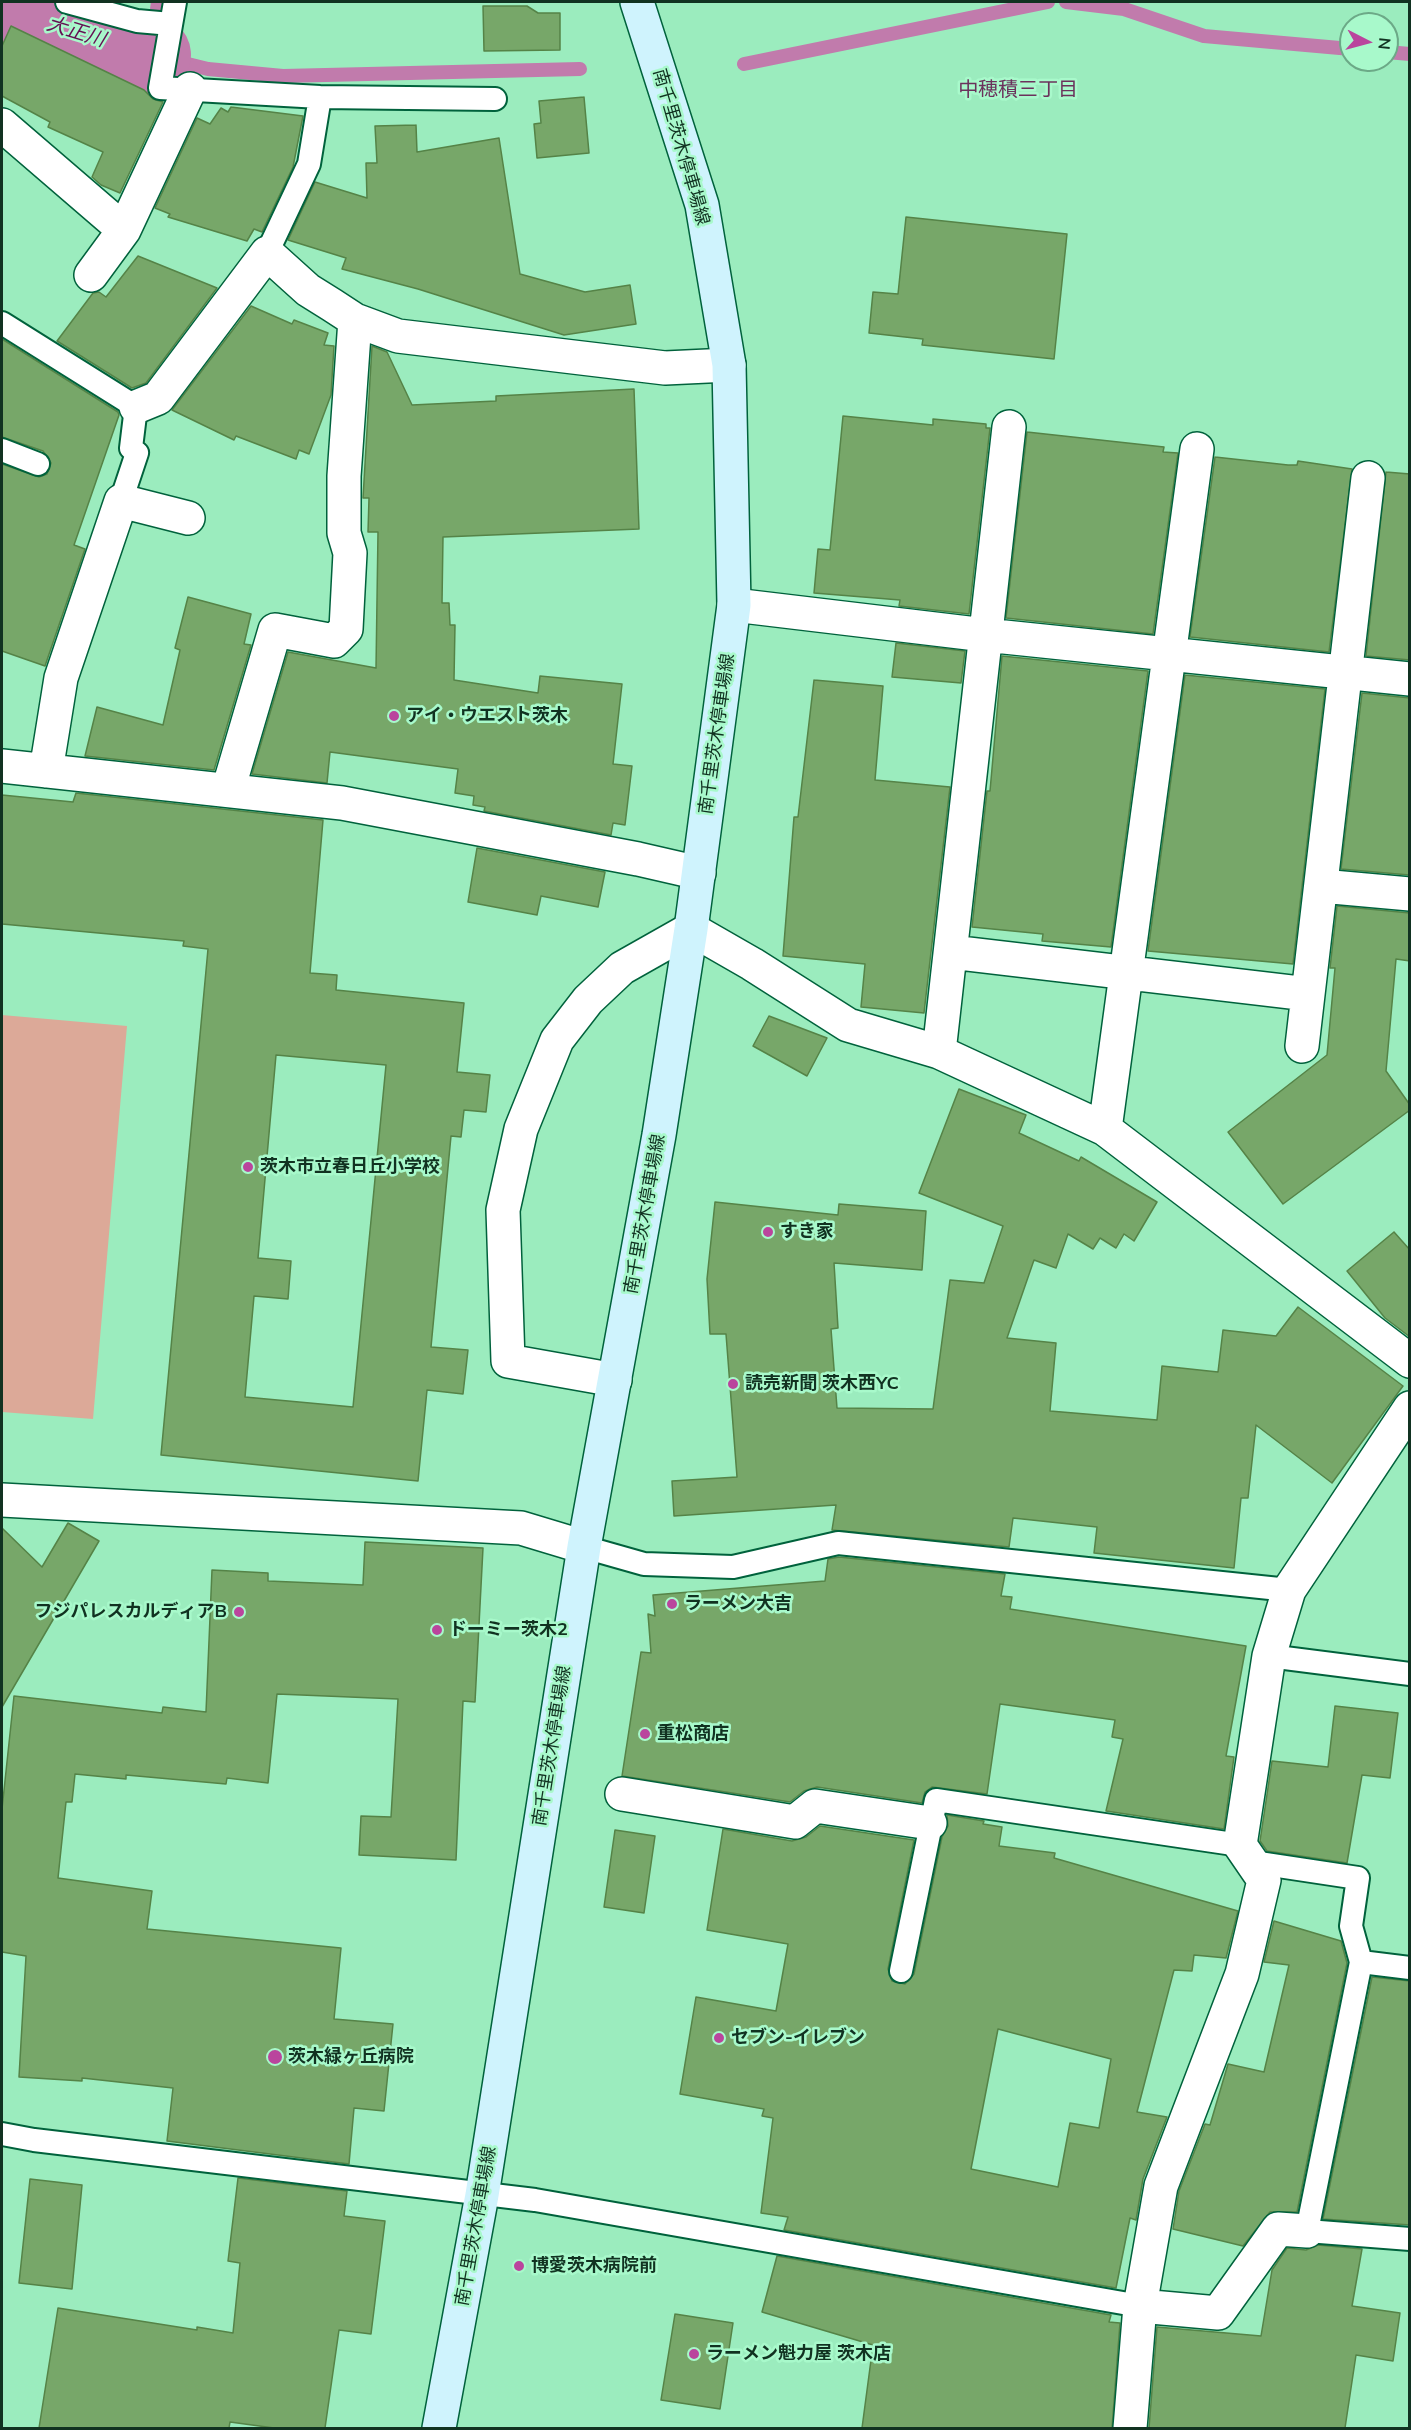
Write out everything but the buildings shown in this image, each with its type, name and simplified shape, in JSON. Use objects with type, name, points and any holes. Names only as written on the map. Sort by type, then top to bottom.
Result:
[{"type":"main road","name":"南千里茨木停車場線","points":[[439,2428],[482,2195],[584,1546],[659,1135],[692,929],[734,605],[729,364],[702,205],[637,2]]},
{"type":"street","points":[[91,275],[124,230],[176,83]]},
{"type":"street","points":[[2,125],[124,230]]},
{"type":"street","points":[[136,407],[158,398],[267,253],[308,290],[355,320],[377,330],[421,339],[664,368],[729,364]]},
{"type":"street","points":[[228,790],[275,630],[334,641],[346,628],[350,553],[344,533],[344,476],[355,320]]},
{"type":"street","points":[[939,1052],[1009,427]]},
{"type":"street","points":[[1105,1129],[1197,449]]},
{"type":"street","points":[[1302,1046],[1368,478]]},
{"type":"street","points":[[46,771],[61,678],[121,501],[188,518]]},
{"type":"street","points":[[734,605],[985,635],[1410,679]]},
{"type":"street","points":[[2,766],[342,803],[638,859],[699,873]]},
{"type":"street","points":[[1321,886],[1410,894]]},
{"type":"street","points":[[615,1380],[508,1361],[503,1210],[521,1130],[557,1040],[588,1000],[622,968],[692,929],[848,1025],[939,1052],[1105,1129],[1410,1361]]},
{"type":"street","points":[[951,952],[1128,971],[1308,994]]},
{"type":"street","points":[[1130,2428],[1140,2306],[1161,2186],[1242,1974],[1264,1880],[1246,1853],[1269,1656],[1289,1590],[1410,1408]]},
{"type":"street","points":[[2,1500],[521,1528],[584,1546]]},
{"type":"street","points":[[622,1794],[795,1822],[815,1806],[930,1823]]},
{"type":"street","points":[[1140,2306],[1218,2313],[1278,2229],[1307,2231]]},
{"type":"lane","points":[[67,2],[166,31]]},
{"type":"lane","points":[[175,2],[166,31],[176,83],[320,97],[495,99]]},
{"type":"lane","points":[[267,253],[309,164],[320,97]]},
{"type":"lane","points":[[2,323],[136,407],[131,448],[137,453],[121,501]]},
{"type":"lane","points":[[2,450],[38,464]]},
{"type":"lane","points":[[584,1546],[644,1564],[733,1567],[838,1543],[1289,1590]]},
{"type":"lane","points":[[1269,1656],[1410,1674]]},
{"type":"lane","points":[[901,1971],[936,1800],[1246,1853],[1358,1878],[1351,1926],[1361,1962],[1307,2231],[1410,2239]]},
{"type":"lane","points":[[1361,1962],[1410,1968]]},
{"type":"lane","points":[[2,2134],[34,2140],[417,2184],[482,2195],[547,2202],[1140,2306]]},
{"type":"shaded area","points":[[2,1015],[127,1026],[93,1419],[2,1412]]},
{"type":"waterway","points":[[158,2],[151,55],[208,69],[283,76],[580,69]]},
{"type":"waterway","points":[[744,64],[1048,2]]},
{"type":"waterway","points":[[1066,2],[1124,9],[1204,36],[1339,48]]},
{"type":"waterway","name":"大正川","points":[[2,9],[151,55]]},
{"type":"waterway","points":[[1399,53],[1410,54]]},
{"type":"place","name":"アイ・ウエスト茨木","points":[[394,716]]},
{"type":"place","name":"茨木市立春日丘小学校","points":[[248,1167]]},
{"type":"place","name":"すき家","points":[[768,1232]]},
{"type":"place","name":"読売新聞 茨木西YC","points":[[733,1384]]},
{"type":"place","name":"ラーメン大吉","points":[[672,1604]]},
{"type":"place","name":"フジパレスカルディアB","points":[[239,1612]]},
{"type":"place","name":"ドーミー茨木2","points":[[437,1630]]},
{"type":"place","name":"重松商店","points":[[645,1734]]},
{"type":"place","name":"セブン-イレブン","points":[[719,2038]]},
{"type":"place","name":"茨木緑ヶ丘病院","points":[[275,2057]]},
{"type":"place","name":"博愛茨木病院前","points":[[519,2266]]},
{"type":"place","name":"ラーメン魁力屋 茨木店","points":[[694,2354]]},
{"type":"district","name":"中穂積三丁目","points":[[1018,90]]}]
